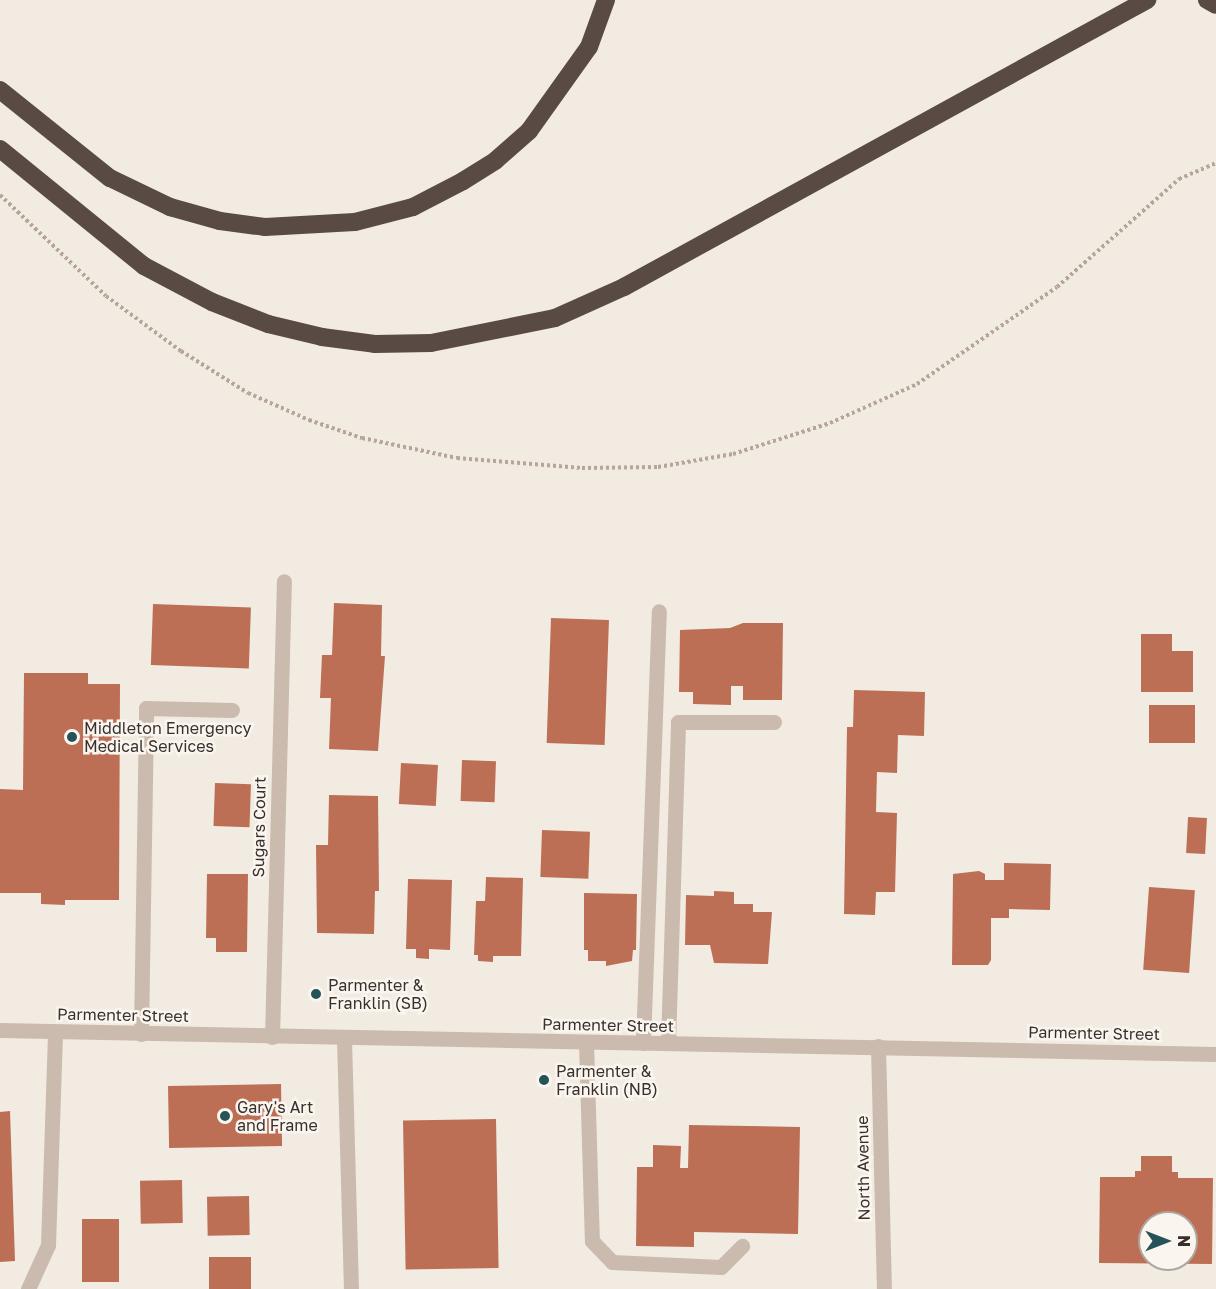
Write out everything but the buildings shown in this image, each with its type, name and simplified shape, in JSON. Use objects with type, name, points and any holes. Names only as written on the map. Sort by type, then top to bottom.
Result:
[{"type":"highway","points":[[0,90],[110,178],[170,207],[220,221],[265,227],[356,222],[413,207],[463,181],[496,160],[529,131],[589,47],[606,0]]},
{"type":"highway","points":[[0,149],[144,266],[212,302],[268,324],[322,337],[375,344],[431,343],[555,318],[624,287],[1147,0]]},
{"type":"highway","points":[[1207,0],[1216,5]]},
{"type":"street","name":"Sugars Court","points":[[272,1037],[284,581]]},
{"type":"street","points":[[643,1043],[659,611]]},
{"type":"street","points":[[141,1034],[146,708],[232,710]]},
{"type":"street","points":[[668,1043],[678,722],[774,722]]},
{"type":"street","name":"Parmenter Street","points":[[0,1030],[344,1039],[878,1046],[1216,1054]]},
{"type":"street","points":[[28,1289],[48,1245],[55,1032]]},
{"type":"street","points":[[344,1039],[351,1289]]},
{"type":"street","points":[[586,1042],[592,1241],[612,1262],[721,1267],[742,1246]]},
{"type":"street","name":"North Avenue","points":[[878,1046],[884,1289]]},
{"type":"path","points":[[0,195],[106,296],[171,344],[248,393],[309,420],[362,438],[457,458],[582,468],[658,467],[733,454],[830,423],[917,384],[1057,287],[1179,179],[1216,163]]},
{"type":"place","name":"Middleton Emergency Medical Services","points":[[72,737]]},
{"type":"place","name":"Parmenter & Franklin (SB)","points":[[316,994]]},
{"type":"place","name":"Parmenter & Franklin (NB)","points":[[544,1080]]},
{"type":"place","name":"Gary's Art and Frame","points":[[225,1116]]}]
